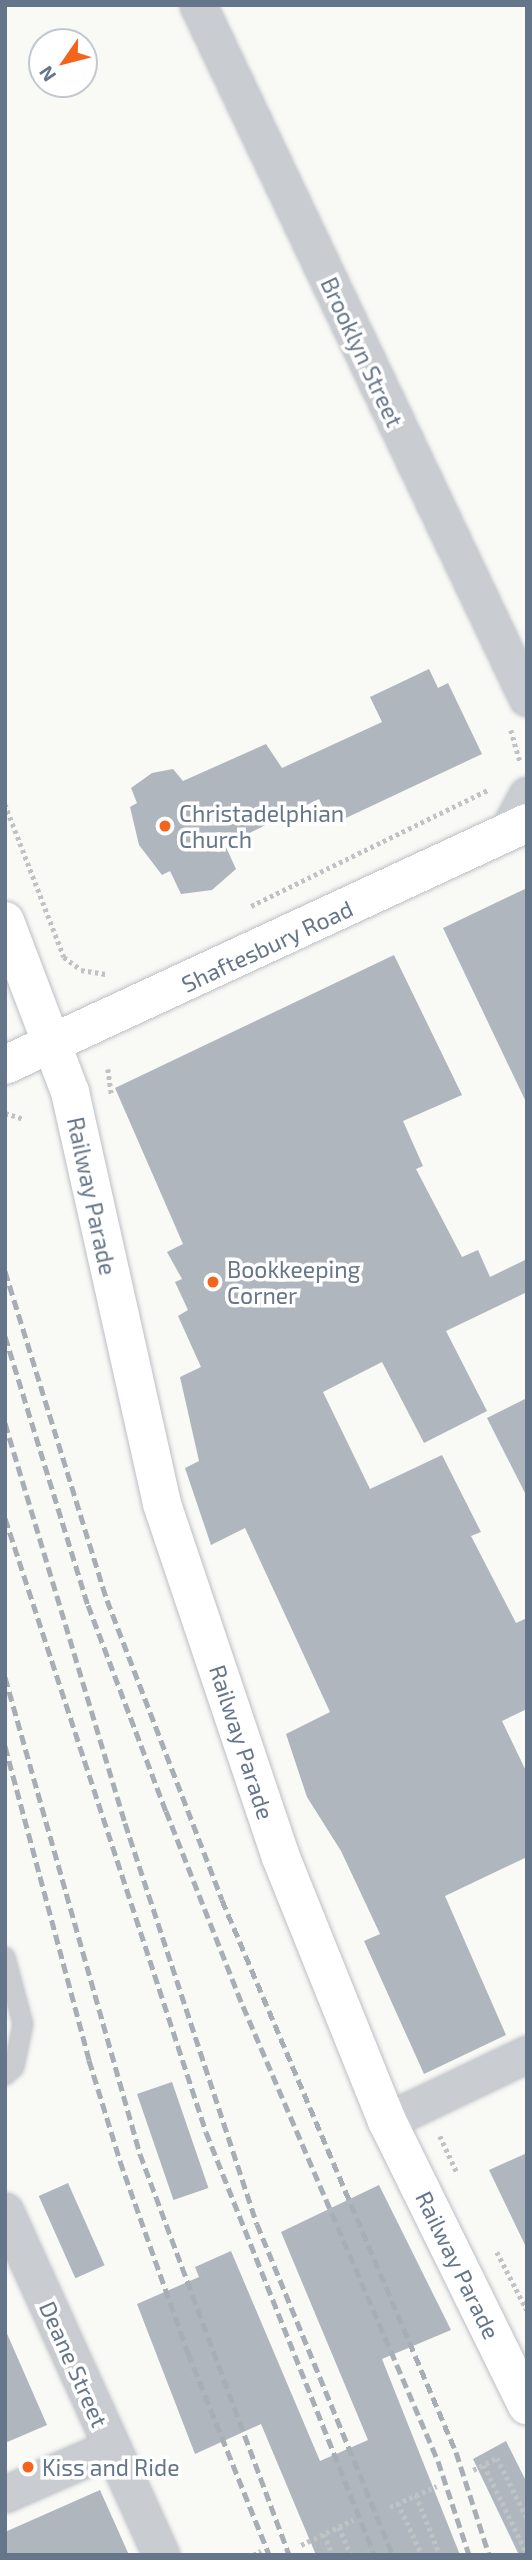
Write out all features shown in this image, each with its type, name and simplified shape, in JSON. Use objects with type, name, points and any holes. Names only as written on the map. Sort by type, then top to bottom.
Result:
[{"type":"main road","name":"Shaftesbury Road","points":[[5,1065],[54,1046],[517,827]]},
{"type":"main road","name":"Railway Parade","points":[[5,921],[70,1092],[162,1504],[280,1855],[387,2121],[518,2364],[527,2405]]},
{"type":"street","name":"Brooklyn Street","points":[[198,5],[527,698]]},
{"type":"street","points":[[514,789],[517,827]]},
{"type":"street","points":[[387,2121],[527,2054]]},
{"type":"street","name":"Deane Street","points":[[5,2211],[161,2555]]},
{"type":"street","points":[[5,2494],[112,2447]]},
{"type":"lane","points":[[5,1957],[23,2024],[14,2067],[5,2075]]},
{"type":"path","points":[[240,912],[514,789]]},
{"type":"path","points":[[5,804],[64,957],[81,970],[101,976],[113,971]]},
{"type":"path","points":[[108,1069],[113,1104]]},
{"type":"path","points":[[5,1112],[24,1119]]},
{"type":"path","points":[[425,2102],[460,2178]]},
{"type":"path","points":[[490,2239],[527,2310]]},
{"type":"path","points":[[473,2470],[497,2458],[527,2518]]},
{"type":"path","points":[[484,2465],[526,2552]]},
{"type":"path","points":[[390,2507],[437,2486]]},
{"type":"path","points":[[416,2495],[440,2555]]},
{"type":"path","points":[[398,2503],[422,2555]]},
{"type":"path","points":[[300,2545],[353,2520]]},
{"type":"path","points":[[339,2527],[351,2555]]},
{"type":"path","points":[[324,2534],[333,2555]]},
{"type":"path","points":[[253,2555],[261,2551]]},
{"type":"building","points":[[429,669],[438,688],[448,683],[482,754],[331,825],[319,799],[225,845],[236,869],[212,890],[181,894],[170,871],[162,875],[139,845],[130,807],[137,803],[131,788],[152,773],[173,769],[183,781],[266,744],[282,768],[382,722],[370,697]]},
{"type":"building","points":[[527,888],[527,1104],[443,928]]},
{"type":"building","points":[[394,955],[462,1095],[403,1121],[423,1166],[416,1169],[462,1257],[478,1250],[490,1277],[527,1259],[527,1292],[446,1331],[487,1411],[424,1443],[382,1362],[323,1392],[370,1489],[442,1455],[481,1532],[471,1536],[516,1623],[527,1618],[527,1709],[502,1721],[527,1773],[527,1857],[445,1896],[506,2035],[424,2074],[364,1941],[380,1934],[341,1851],[307,1797],[286,1734],[330,1712],[245,1528],[211,1545],[185,1468],[199,1461],[180,1377],[201,1367],[178,1316],[188,1310],[175,1282],[182,1279],[167,1252],[183,1244],[115,1088]]},
{"type":"building","points":[[527,1398],[527,1497],[487,1418]]},
{"type":"building","points":[[172,2082],[208,2188],[173,2200],[137,2094]]},
{"type":"building","points":[[527,2153],[527,2249],[489,2170]]},
{"type":"building","points":[[68,2183],[105,2265],[75,2278],[39,2196]]},
{"type":"building","points":[[379,2185],[451,2330],[382,2359],[460,2555],[316,2555],[261,2424],[195,2454],[137,2304],[199,2277],[195,2267],[231,2251],[320,2461],[368,2440],[281,2232]]},
{"type":"building","points":[[5,2329],[47,2425],[5,2443]]},
{"type":"building","points":[[506,2441],[527,2483],[527,2555],[519,2555],[473,2459]]},
{"type":"building","points":[[100,2490],[129,2555],[5,2555],[5,2532]]},
{"type":"railway","points":[[5,1271],[107,1600],[222,1900],[456,2452],[489,2555]]},
{"type":"railway","points":[[5,1336],[88,1605],[166,1811],[243,2006],[438,2461],[469,2555]]},
{"type":"railway","points":[[5,1423],[125,1823],[257,2224],[393,2555]]},
{"type":"railway","points":[[5,1518],[206,2132],[374,2555]]},
{"type":"railway","points":[[5,1677],[140,2154],[289,2555]]},
{"type":"railway","points":[[5,1746],[89,2060],[120,2161],[188,2353],[269,2555]]},
{"type":"place","name":"Christadelphian Church","points":[[165,826]]},
{"type":"place","name":"Bookkeeping Corner","points":[[213,1282]]},
{"type":"place","name":"Kiss and Ride","points":[[28,2467]]}]
